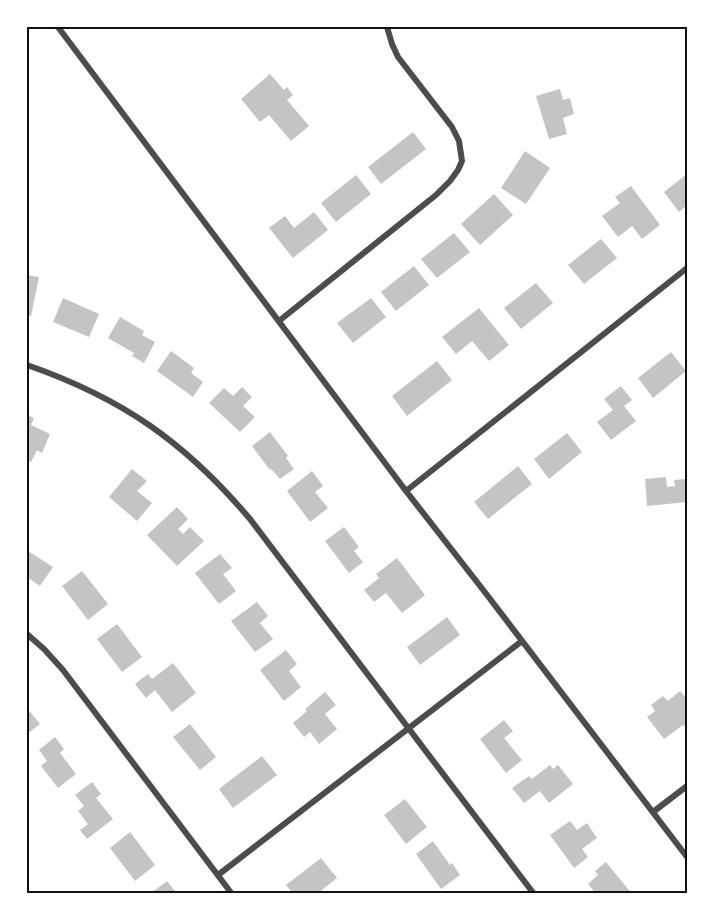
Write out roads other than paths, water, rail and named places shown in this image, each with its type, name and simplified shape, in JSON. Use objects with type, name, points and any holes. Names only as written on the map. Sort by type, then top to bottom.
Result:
[{"type":"street","points":[[58,27],[406,491],[687,857]]},
{"type":"street","points":[[279,321],[436,195],[458,170],[462,161],[459,141],[452,128],[398,57],[387,27]]},
{"type":"street","points":[[406,491],[687,267]]},
{"type":"street","points":[[27,365],[76,384],[133,414],[162,434],[229,494],[534,894]]},
{"type":"street","points":[[27,634],[44,648],[63,670],[232,894]]},
{"type":"street","points":[[218,875],[522,641]]},
{"type":"street","points":[[653,812],[687,786]]}]
